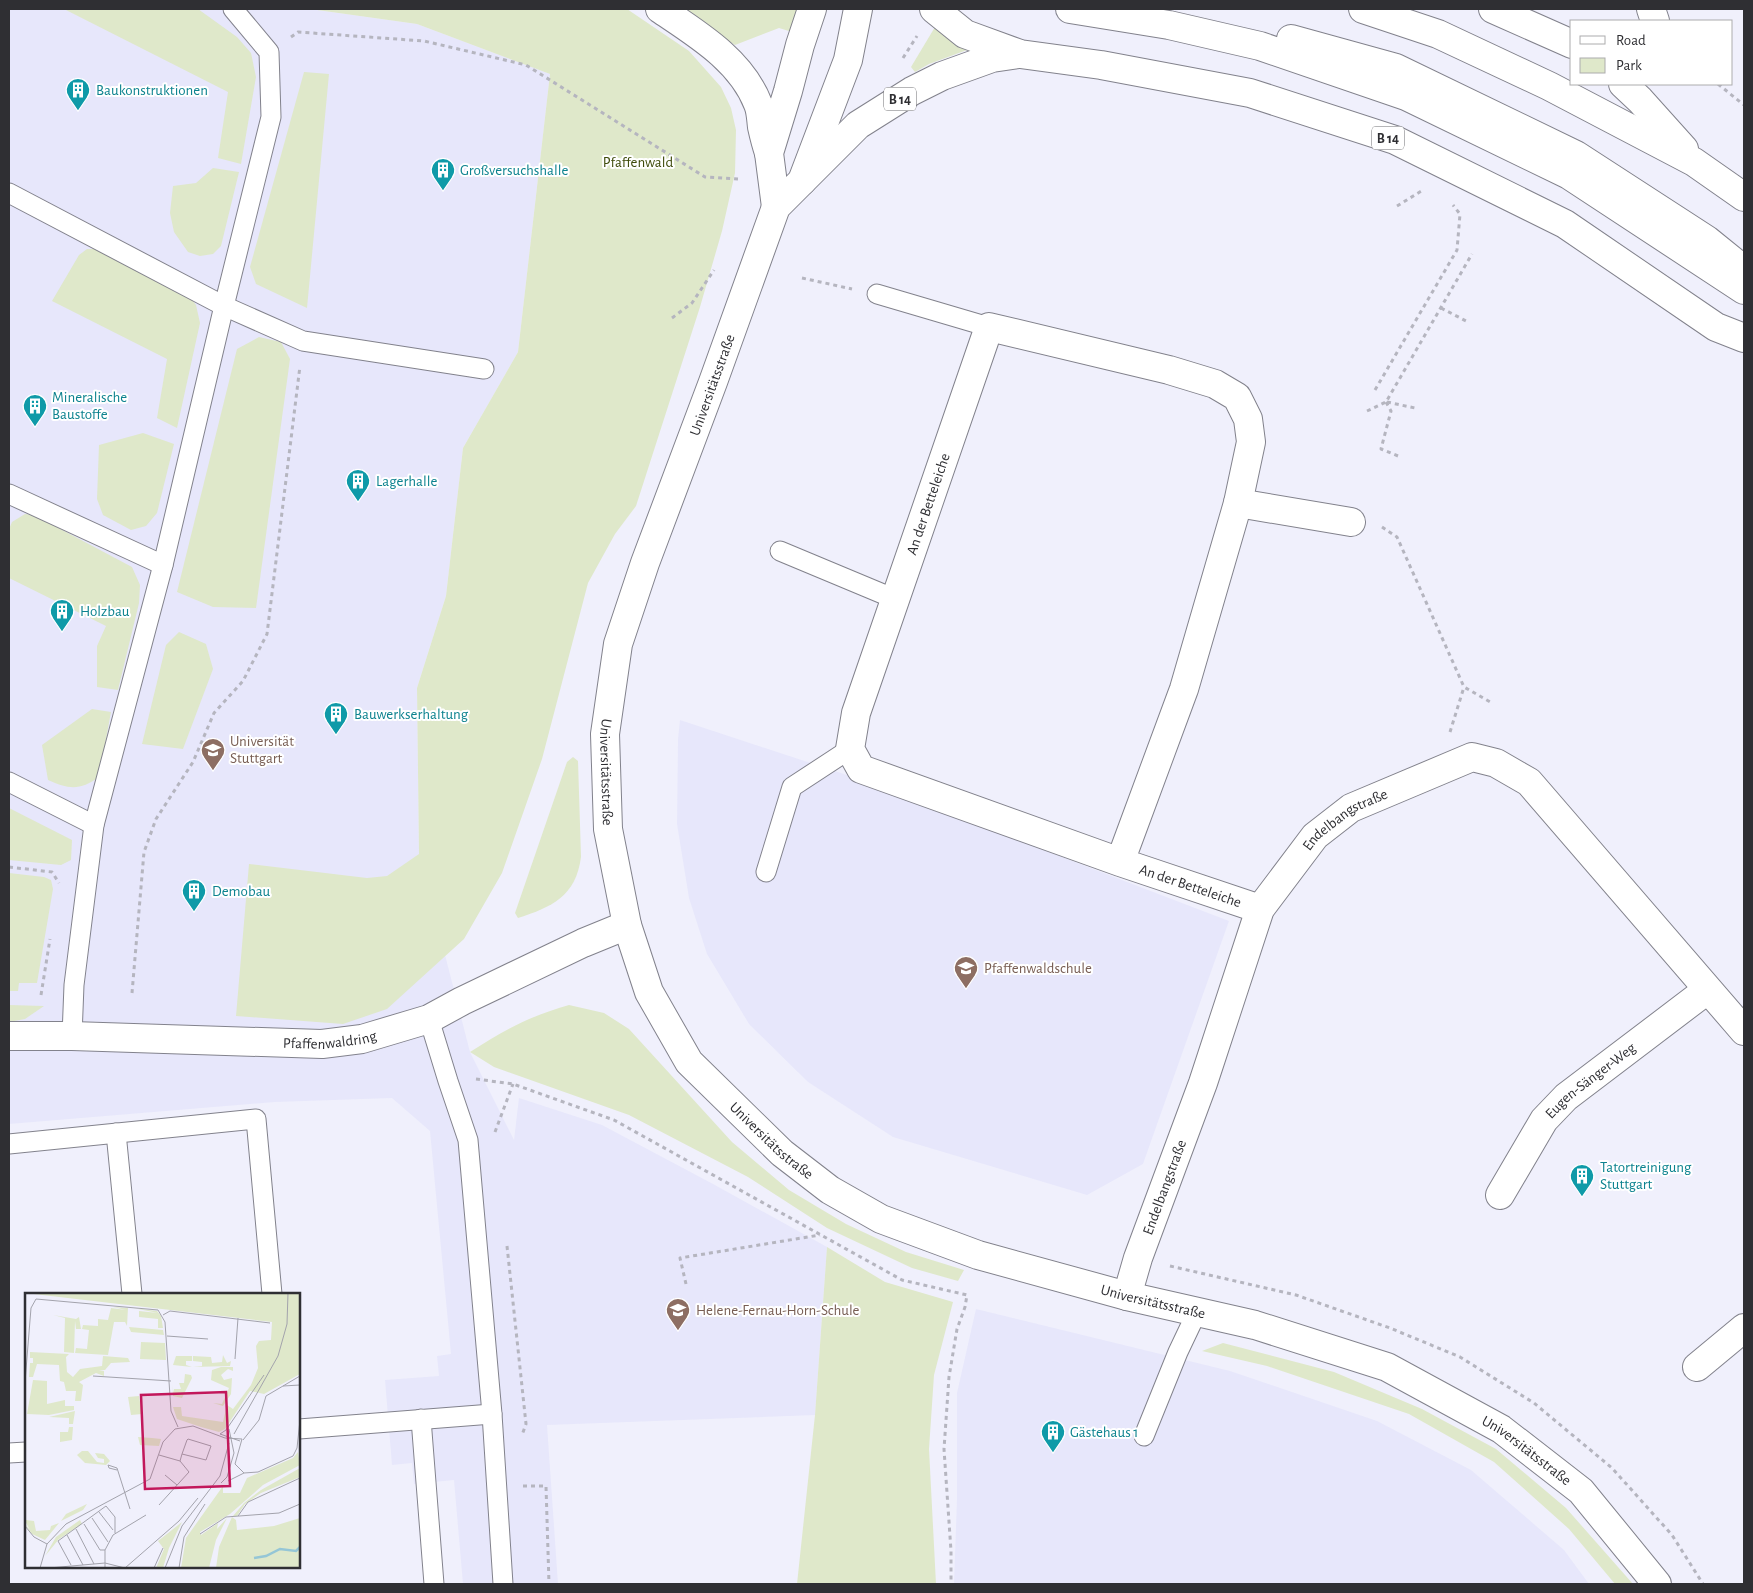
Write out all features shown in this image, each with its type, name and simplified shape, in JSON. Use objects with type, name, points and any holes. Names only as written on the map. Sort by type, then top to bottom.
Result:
[{"type":"main road","points":[[660,9],[698,35],[730,62],[748,84],[759,105],[762,128],[769,153]]},
{"type":"main road","name":"Universitätsstraße","points":[[776,207],[769,153],[812,9]]},
{"type":"main road","name":"Universitätsstraße","points":[[858,9],[848,60],[802,181],[776,207],[645,563],[618,644],[605,734],[608,829],[627,925],[650,992],[689,1062],[782,1152],[830,1190],[881,1218],[978,1255],[1127,1296],[1255,1325],[1387,1367],[1501,1429],[1581,1491],[1656,1584]]},
{"type":"main road","name":"B 14","points":[[934,9],[965,34],[1020,54],[1101,65],[1250,93],[1395,140],[1564,224],[1716,327],[1744,338]]},
{"type":"main road","points":[[1070,9],[1170,25],[1260,46],[1406,96],[1569,175],[1744,290]]},
{"type":"main road","points":[[1363,9],[1438,34],[1549,86],[1694,162],[1744,197]]},
{"type":"main road","points":[[1494,9],[1570,43]]},
{"type":"main road","points":[[1170,25],[1225,20],[1396,68],[1576,155],[1707,240],[1744,270]]},
{"type":"main road","name":"B 14","points":[[802,181],[858,125],[912,91],[942,76],[992,58],[1020,54]]},
{"type":"main road","points":[[1624,85],[1640,100],[1694,162]]},
{"type":"main road","name":"An der Betteleiche","points":[[1120,862],[1184,689],[1238,503],[1251,442],[1248,419],[1237,397],[1215,384],[1169,370],[989,327],[856,713],[850,749],[861,769],[1120,862],[1260,909]]},
{"type":"main road","points":[[1238,503],[1351,522]]},
{"type":"main road","name":"Endelbangstraße","points":[[1127,1296],[1138,1258],[1203,1083],[1260,909],[1315,836],[1351,808],[1472,757],[1496,763],[1529,782],[1744,1031]]},
{"type":"main road","name":"Pfaffenwaldring","points":[[9,1036],[72,1036],[322,1044],[362,1039],[429,1019],[583,943],[627,925]]},
{"type":"main road","name":"Eugen-Sänger-Weg","points":[[1500,1196],[1544,1120],[1566,1097],[1707,990]]},
{"type":"main road","points":[[1697,1368],[1744,1328]]},
{"type":"lane","points":[[72,1036],[74,985],[94,825],[163,566],[271,117],[269,52],[233,9]]},
{"type":"lane","points":[[9,193],[224,306],[303,341],[484,369]]},
{"type":"lane","points":[[877,294],[989,327]]},
{"type":"lane","points":[[9,494],[163,566]]},
{"type":"lane","points":[[780,551],[895,599]]},
{"type":"lane","points":[[766,872],[792,787],[850,749]]},
{"type":"lane","points":[[9,782],[94,825]]},
{"type":"lane","points":[[429,1019],[468,1140],[492,1414],[503,1584]]},
{"type":"lane","points":[[9,1144],[256,1119],[272,1293]]},
{"type":"lane","points":[[116,1134],[132,1293]]},
{"type":"lane","points":[[1144,1436],[1178,1352],[1197,1312]]},
{"type":"lane","points":[[300,1429],[492,1414]]},
{"type":"lane","points":[[421,1419],[434,1584]]},
{"type":"lane","points":[[9,1453],[25,1452]]},
{"type":"path","points":[[269,52],[298,32],[424,41],[526,65],[705,177],[738,179]]},
{"type":"path","points":[[1719,85],[1744,105]]},
{"type":"path","points":[[1397,206],[1423,190],[1431,193]]},
{"type":"path","points":[[1376,390],[1457,250],[1460,214],[1449,199]]},
{"type":"path","points":[[1367,411],[1386,402],[1472,254]]},
{"type":"path","points":[[672,318],[692,303],[714,270]]},
{"type":"path","points":[[802,278],[877,294]]},
{"type":"path","points":[[1441,308],[1468,322]]},
{"type":"path","points":[[132,994],[144,852],[156,819],[193,762],[214,713],[243,681],[267,634],[303,341]]},
{"type":"path","points":[[1386,402],[1415,408]]},
{"type":"path","points":[[1386,402],[1391,411],[1382,449],[1398,456]]},
{"type":"path","points":[[1351,522],[1383,527],[1397,537],[1464,687],[1492,703]]},
{"type":"path","points":[[9,867],[52,872],[59,883],[57,892]]},
{"type":"path","points":[[41,995],[51,930]]},
{"type":"path","points":[[448,1081],[478,1079],[513,1084],[614,1120],[902,1280],[967,1295],[957,1329],[949,1377],[944,1449],[951,1551],[951,1584]]},
{"type":"path","points":[[496,1141],[495,1131],[513,1084]]},
{"type":"path","points":[[686,1284],[680,1258],[820,1235]]},
{"type":"path","points":[[506,1238],[526,1424],[520,1440]]},
{"type":"path","points":[[515,1487],[546,1486],[549,1584]]},
{"type":"shaded area","name":"Universität Stuttgart","points":[[9,9],[310,9],[417,24],[550,74],[518,352],[463,448],[446,596],[417,688],[419,854],[470,1052],[514,1140],[519,1098],[602,1125],[827,1247],[815,1415],[547,1425],[558,1584],[463,1584],[454,1480],[414,1484],[412,1463],[392,1465],[385,1380],[439,1376],[437,1356],[451,1354],[430,1131],[392,1098],[275,1102],[9,1124]]},
{"type":"shaded area","name":"Pfaffenwaldschule","points":[[680,720],[853,777],[1229,921],[1143,1164],[1087,1195],[893,1137],[808,1082],[749,1024],[707,954],[689,898],[677,824]]},
{"type":"shaded area","points":[[976,1309],[1230,1371],[1377,1421],[1471,1470],[1564,1550],[1589,1584],[954,1584],[957,1499],[957,1393]]},
{"type":"green space","points":[[64,9],[198,9],[237,37],[251,53],[256,77],[241,164],[218,158],[228,92]]},
{"type":"green space","name":"Pfaffenwald","points":[[310,9],[627,9],[689,51],[721,87],[731,108],[736,130],[735,173],[722,231],[700,307],[636,506],[615,534],[588,583],[542,759],[502,873],[464,939],[387,1009],[343,1024],[236,1016],[249,864],[367,878],[387,876],[419,854],[417,688],[446,596],[463,448],[518,352],[550,74],[417,24]]},
{"type":"green space","points":[[679,9],[799,9],[792,32],[779,28],[735,45]]},
{"type":"green space","points":[[935,27],[965,46],[967,50],[929,64],[915,72],[911,67]]},
{"type":"green space","points":[[304,72],[329,74],[307,308],[256,284],[250,267]]},
{"type":"green space","points":[[213,168],[239,172],[221,246],[213,254],[200,256],[188,252],[174,232],[170,213],[173,186],[196,183]]},
{"type":"green space","points":[[87,249],[99,249],[188,294],[196,305],[200,323],[177,428],[157,418],[167,359],[52,301],[79,255]]},
{"type":"green space","points":[[259,337],[281,342],[290,359],[256,608],[213,607],[177,592],[237,349]]},
{"type":"green space","points":[[143,433],[174,444],[157,513],[146,526],[131,530],[103,515],[97,499],[99,445]]},
{"type":"green space","points":[[25,514],[34,515],[132,567],[140,585],[139,603],[118,690],[97,687],[97,646],[106,626],[9,578],[9,529],[12,522]]},
{"type":"green space","points":[[179,632],[206,644],[213,669],[183,749],[142,744],[166,645]]},
{"type":"green space","points":[[92,709],[111,712],[99,777],[86,785],[74,787],[68,787],[48,780],[42,745]]},
{"type":"green space","points":[[573,757],[578,761],[581,857],[578,870],[568,891],[560,898],[552,904],[518,918],[515,913],[567,762]]},
{"type":"green space","points":[[9,808],[72,840],[71,860],[61,865],[9,860]]},
{"type":"green space","points":[[9,873],[44,877],[51,880],[53,889],[37,983],[19,983],[18,991],[9,991]]},
{"type":"green space","points":[[9,1005],[44,1006],[25,1019],[9,1022]]},
{"type":"green space","points":[[569,1005],[604,1013],[629,1029],[732,1142],[789,1190],[846,1224],[906,1252],[964,1270],[958,1281],[912,1268],[827,1228],[748,1177],[629,1115],[494,1067],[470,1052],[518,1024]]},
{"type":"green space","points":[[827,1247],[885,1282],[953,1302],[934,1375],[929,1449],[936,1584],[797,1584],[815,1415]]},
{"type":"green space","points":[[1223,1343],[1334,1372],[1422,1409],[1496,1449],[1566,1508],[1633,1584],[1615,1584],[1569,1529],[1494,1462],[1409,1414],[1267,1366],[1202,1351]]},
{"type":"place","name":"Baukonstruktionen","points":[[78,111]]},
{"type":"place","name":"Großversuchshalle","points":[[443,191]]},
{"type":"place","name":"Mineralische Baustoffe","points":[[35,427]]},
{"type":"place","name":"Lagerhalle","points":[[358,502]]},
{"type":"place","name":"Holzbau","points":[[62,632]]},
{"type":"place","name":"Bauwerkserhaltung","points":[[336,735]]},
{"type":"place","name":"Universität Stuttgart","points":[[213,771]]},
{"type":"place","name":"Demobau","points":[[194,912]]},
{"type":"place","name":"Pfaffenwaldschule","points":[[966,989]]},
{"type":"place","name":"Tatortreinigung Stuttgart","points":[[1582,1197]]},
{"type":"place","name":"Helene-Fernau-Horn-Schule","points":[[678,1331]]},
{"type":"place","name":"Gästehaus 1","points":[[1053,1453]]}]
